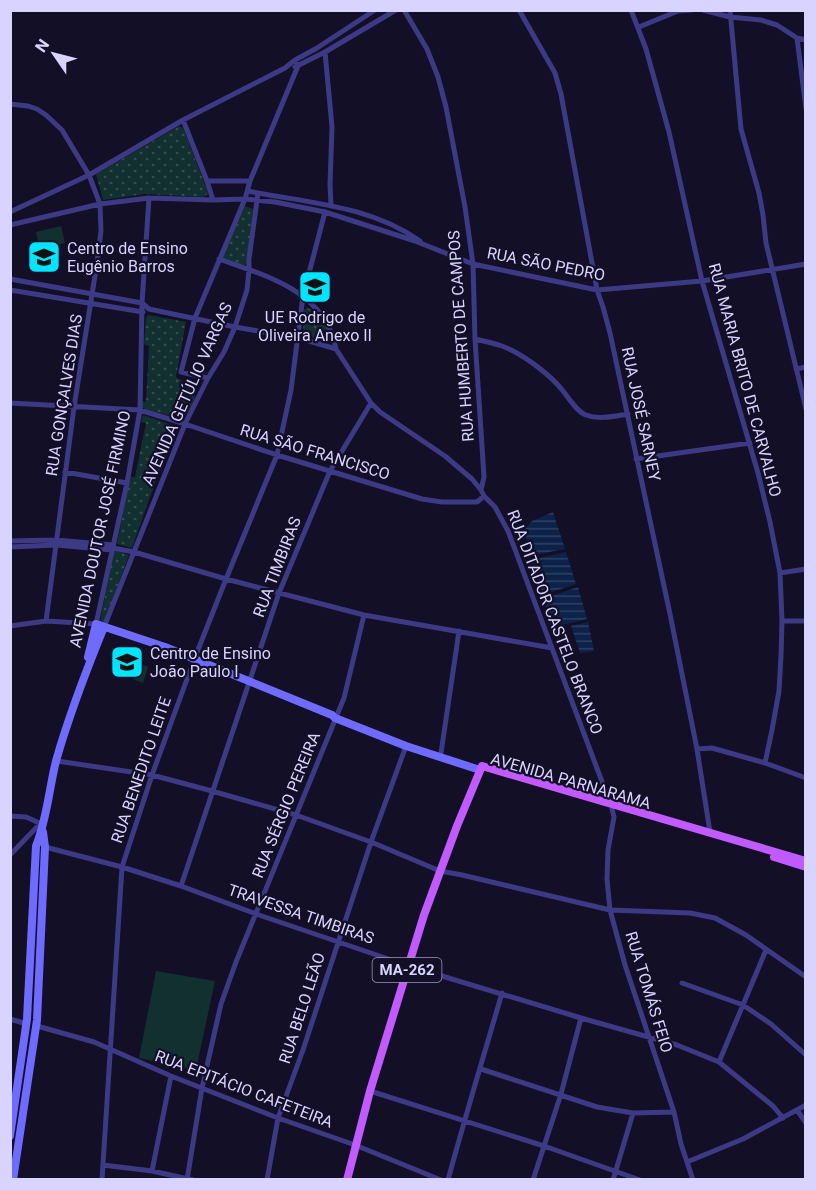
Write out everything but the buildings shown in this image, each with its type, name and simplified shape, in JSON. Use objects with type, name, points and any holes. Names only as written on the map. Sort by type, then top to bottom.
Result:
[{"type":"main road","name":"AVENIDA PARNARAMA","points":[[481,768],[806,861]]},
{"type":"main road","name":"MA-262","points":[[347,1179],[370,1090],[409,966],[440,871],[481,768]]},
{"type":"main road","name":"AVENIDA PARNARAMA","points":[[710,835],[806,867]]},
{"type":"street","points":[[208,378],[181,372],[195,318],[245,199],[297,63],[375,10]]},
{"type":"street","points":[[10,212],[89,175],[183,120],[285,68],[325,52],[396,10]]},
{"type":"street","name":"RUA HUMBERTO DE CAMPOS","points":[[404,10],[427,49],[438,77],[465,207],[473,264],[483,493]]},
{"type":"street","name":"RUA JOSÉ SARNEY","points":[[519,10],[555,73],[561,94],[597,290],[610,333],[628,414],[697,749],[710,835]]},
{"type":"street","name":"RUA MARIA BRITO DE CARVALHO","points":[[631,10],[639,27],[669,132],[702,281],[750,443],[780,573],[781,656],[778,691],[765,763]]},
{"type":"street","points":[[639,27],[678,11],[691,10]]},
{"type":"street","points":[[703,10],[769,22],[797,39],[806,40]]},
{"type":"street","points":[[730,14],[741,129],[759,193],[766,243],[806,409]]},
{"type":"street","points":[[366,16],[369,26]]},
{"type":"street","points":[[797,39],[806,109]]},
{"type":"street","points":[[325,52],[332,127],[331,205]]},
{"type":"street","name":"RUA GONÇALVES DIAS","points":[[10,104],[36,109],[62,130],[89,175],[100,204],[101,231],[93,293],[74,407],[46,621]]},
{"type":"street","points":[[183,120],[213,200]]},
{"type":"street","points":[[207,181],[250,181]]},
{"type":"street","name":"RUA SÃO PEDRO","points":[[248,191],[353,210],[399,228],[427,245]]},
{"type":"street","name":"AVENIDA GETÚLIO VARGAS","points":[[100,626],[134,552],[185,424],[235,327],[247,290],[258,193]]},
{"type":"street","name":"RUA SÃO PEDRO","points":[[10,225],[100,204],[149,198],[245,199],[275,202],[325,212],[427,245],[473,264],[597,290],[702,281],[806,264]]},
{"type":"street","name":"AVENIDA DOUTOR JOSÉ FIRMINO","points":[[11,1134],[27,1024],[33,905],[50,787],[69,719],[100,626],[140,410],[142,303],[149,198]]},
{"type":"street","name":"RUA BENEDITO LEITE","points":[[102,1179],[122,867],[194,660],[277,455],[291,390],[303,296],[325,212]]},
{"type":"street","name":"RUA DITADOR CASTELO BRANCO","points":[[219,259],[277,281],[303,296],[321,312],[334,338],[336,349],[371,403],[380,412],[445,456],[472,479],[495,507],[508,531],[552,648],[607,805]]},
{"type":"street","points":[[10,279],[142,303],[149,309],[298,338],[336,349]]},
{"type":"street","points":[[10,290],[143,312],[149,309]]},
{"type":"street","points":[[475,339],[502,346],[524,358],[549,376],[582,413],[590,417],[628,414]]},
{"type":"street","points":[[796,369],[806,367]]},
{"type":"street","name":"RUA SÃO FRANCISCO","points":[[10,403],[140,410],[422,499],[442,502],[477,502],[483,493]]},
{"type":"street","name":"RUA TIMBIRAS","points":[[181,886],[279,593],[330,471],[371,403]]},
{"type":"street","points":[[636,459],[750,443]]},
{"type":"street","points":[[65,472],[127,483]]},
{"type":"street","points":[[10,541],[56,542],[134,552],[364,615],[552,648]]},
{"type":"street","points":[[10,547],[56,542]]},
{"type":"street","points":[[780,573],[806,569]]},
{"type":"street","name":"RUA SÉRGIO PEREIRA","points":[[189,1179],[202,1088],[221,1004],[344,698],[364,615]]},
{"type":"street","points":[[10,626],[46,621],[100,626]]},
{"type":"street","points":[[782,621],[806,621]]},
{"type":"street","name":"AVENIDA PARNARAMA","points":[[100,626],[165,647],[407,744],[481,768]]},
{"type":"street","points":[[440,755],[459,631]]},
{"type":"street","name":"RUA BELO LEÃO","points":[[267,1179],[278,1118],[303,1050],[371,842],[407,744]]},
{"type":"street","points":[[697,749],[712,748],[765,763],[806,778]]},
{"type":"street","points":[[57,761],[153,775],[296,815],[371,842],[440,871],[610,910],[690,913],[715,918],[746,935],[806,977]]},
{"type":"street","name":"RUA TOMÁS FEIO","points":[[607,805],[614,817],[608,850],[607,879],[610,910],[625,965],[674,1112],[693,1179]]},
{"type":"street","points":[[10,816],[26,817],[43,828]]},
{"type":"street","points":[[10,855],[37,827],[43,828]]},
{"type":"street","name":"AVENIDA DOUTOR JOSÉ FIRMINO","points":[[13,1179],[37,1026],[43,905],[40,846]]},
{"type":"street","name":"TRAVESSA TIMBIRAS","points":[[40,846],[122,867],[181,886],[409,966],[677,1045],[720,1062],[773,1106],[783,1118]]},
{"type":"street","points":[[33,905],[43,905]]},
{"type":"street","points":[[720,1062],[766,950]]},
{"type":"street","points":[[682,983],[743,1005],[771,1024],[806,1055]]},
{"type":"street","points":[[448,1179],[502,993]]},
{"type":"street","points":[[533,1179],[561,1094],[581,1018]]},
{"type":"street","points":[[10,1019],[37,1026]]},
{"type":"street","name":"RUA EPITÁCIO CAFETEIRA","points":[[37,1026],[78,1037],[278,1118],[441,1179]]},
{"type":"street","points":[[481,1069],[597,1107],[633,1113],[674,1112]]},
{"type":"street","points":[[152,1171],[171,1076]]},
{"type":"street","points":[[370,1090],[640,1179]]},
{"type":"street","points":[[687,1162],[743,1139],[806,1105]]},
{"type":"street","points":[[797,1110],[806,1123]]},
{"type":"street","points":[[613,1179],[633,1113]]},
{"type":"street","points":[[104,1165],[152,1171],[189,1179]]},
{"type":"green space","points":[[179,126],[183,128],[207,195],[203,197],[145,194],[103,200],[96,174]]},
{"type":"green space","points":[[245,206],[253,209],[247,264],[244,265],[223,260],[223,255]]},
{"type":"green space","points":[[61,226],[65,243],[40,250],[36,232]]},
{"type":"green space","points":[[307,308],[320,316],[331,340],[305,336],[303,333],[304,310]]},
{"type":"green space","points":[[149,315],[186,322],[176,377],[192,386],[195,396],[188,413],[182,419],[142,408],[141,401],[146,402],[149,346],[144,344],[146,318]]},
{"type":"green space","points":[[143,415],[175,426],[132,548],[117,544],[130,477],[135,477],[146,423],[141,422]]},
{"type":"green space","points":[[114,550],[129,555],[104,622],[100,621]]},
{"type":"green space","points":[[126,659],[148,667],[143,683],[120,674]]},
{"type":"green space","points":[[156,971],[215,981],[196,1070],[139,1058]]},
{"type":"water","points":[[553,512],[565,549],[534,555],[526,538],[525,529],[532,521]]},
{"type":"water","points":[[566,552],[576,584],[543,595],[531,560]]},
{"type":"water","points":[[578,587],[587,619],[554,627],[542,599]]},
{"type":"water","points":[[588,622],[594,651],[580,653],[571,626]]},
{"type":"place","name":"Centro de Ensino Eugênio Barros","points":[[44,257]]},
{"type":"place","name":"UE Rodrigo de Oliveira Anexo II","points":[[315,287]]},
{"type":"place","name":"Centro de Ensino João Paulo I","points":[[127,662]]}]
